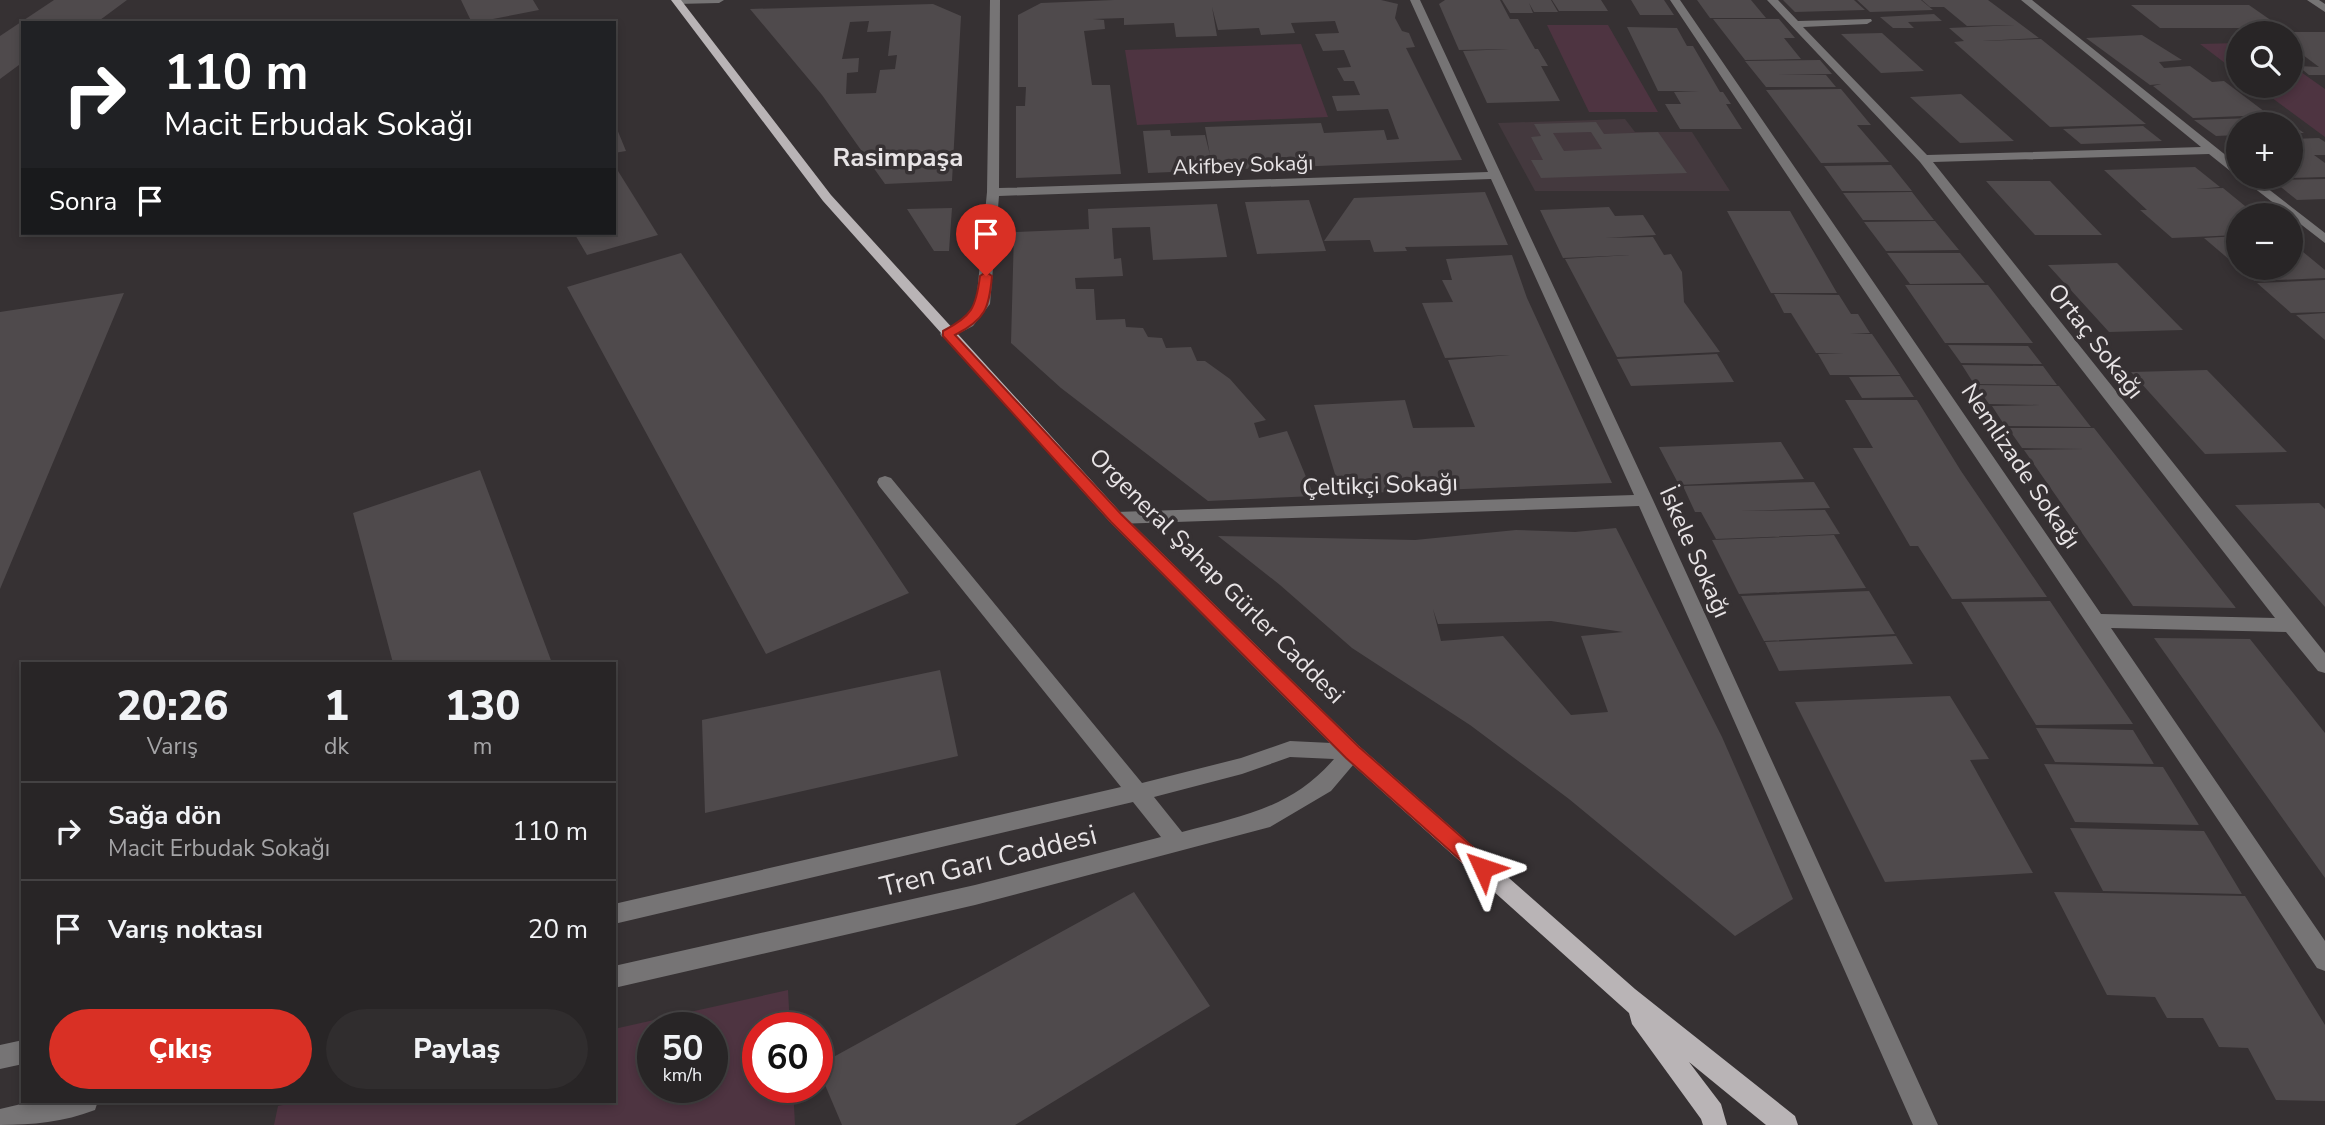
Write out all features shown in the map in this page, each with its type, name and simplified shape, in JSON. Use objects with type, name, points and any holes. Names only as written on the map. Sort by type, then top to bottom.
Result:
[{"type":"main road","name":"Orgeneral Şahap Gürler Caddesi","points":[[676,1],[827,198],[1116,518],[1353,752],[1627,997],[1786,1125]]},
{"type":"main road","points":[[1627,997],[1712,1113],[1715,1125]]},
{"type":"street","points":[[676,1],[719,0]]},
{"type":"street","points":[[947,334],[968,323],[983,304],[993,192],[995,0]]},
{"type":"street","name":"İskele Sokağı","points":[[1415,0],[1645,500],[1926,1125]]},
{"type":"street","name":"Nemlizade Sokağı","points":[[1675,0],[2325,960]]},
{"type":"street","name":"Ortaç Sokağı","points":[[1772,0],[1924,159],[2325,666]]},
{"type":"street","points":[[2026,0],[2226,161]]},
{"type":"street","points":[[2312,0],[2325,9]]},
{"type":"street","points":[[1796,24],[1867,21]]},
{"type":"street","points":[[1924,159],[2212,150]]},
{"type":"street","name":"Akifbey Sokağı","points":[[993,192],[1495,176]]},
{"type":"street","points":[[2261,189],[2325,239]]},
{"type":"street","points":[[885,482],[1179,843]]},
{"type":"street","name":"Çeltikçi Sokağı","points":[[1116,518],[1645,500]]},
{"type":"street","points":[[2096,621],[2291,625]]},
{"type":"street","points":[[616,914],[1137,792],[1242,766],[1290,749],[1353,752]]},
{"type":"street","name":"Tren Garı Caddesi","points":[[616,977],[975,895],[1270,818],[1324,785],[1353,752]]},
{"type":"street","points":[[0,1057],[21,1052]]},
{"type":"street","points":[[0,1121],[77,1103]]},
{"type":"shaded area","points":[[1547,25],[1608,25],[1658,112],[1589,112]]},
{"type":"shaded area","points":[[2226,43],[2226,64],[2200,44]]},
{"type":"shaded area","points":[[1301,44],[1328,117],[1137,125],[1125,50]]},
{"type":"shaded area","points":[[2303,73],[2325,89],[2325,137],[2303,121],[2303,112],[2291,112],[2272,98],[2303,98]]},
{"type":"shaded area","points":[[1625,119],[1635,132],[1692,132],[1730,191],[1535,191],[1498,123]]},
{"type":"shaded area","points":[[788,990],[789,1012],[742,1012],[742,1103],[794,1103],[795,1125],[274,1125],[278,1106],[292,1103],[616,1103],[616,1029],[637,1024],[637,1103],[728,1103],[728,1012],[690,1012]]},
{"type":"building","points":[[54,0],[127,0],[99,21],[22,21]]},
{"type":"building","points":[[461,0],[533,0],[539,10],[482,21],[471,21]]},
{"type":"building","points":[[1114,0],[1381,0],[1398,4],[1395,18],[1402,31],[1409,33],[1415,47],[1406,48],[1462,160],[1148,173],[1143,131],[1170,130],[1171,136],[1205,135],[1210,155],[1205,127],[1321,123],[1324,133],[1384,130],[1387,140],[1399,139],[1388,109],[1337,111],[1332,96],[1360,95],[1354,81],[1344,81],[1337,68],[1351,67],[1344,50],[1323,51],[1315,34],[1339,33],[1335,21],[1291,23],[1295,33],[1261,35],[1259,28],[1218,30],[1212,7],[1217,36],[1176,37],[1174,23],[1124,25],[1124,18],[1093,19],[1104,20],[1105,29],[1084,31],[1092,85],[1110,85],[1121,174],[1016,178],[1016,106],[1025,106],[1026,87],[1018,87],[1018,15],[1041,3]]},
{"type":"building","points":[[1445,0],[1500,0],[1510,19],[1518,19],[1535,49],[1538,49],[1548,66],[1541,66],[1560,101],[1487,103],[1463,51],[1509,49],[1459,50],[1439,4]]},
{"type":"building","points":[[1502,0],[1551,0],[1558,12],[1534,12],[1529,3],[1533,13],[1510,13]]},
{"type":"building","points":[[1552,0],[1601,0],[1608,11],[1559,11]]},
{"type":"building","points":[[1631,0],[1664,0],[1674,15],[1640,15]]},
{"type":"building","points":[[1697,0],[1751,0],[1766,18],[1710,18]]},
{"type":"building","points":[[1783,0],[1854,0],[1865,10],[1795,12]]},
{"type":"building","points":[[1857,0],[1921,0],[1933,10],[1870,12]]},
{"type":"building","points":[[1922,0],[1988,0],[2039,38],[1982,41],[2041,39],[2146,124],[2050,127],[1954,42],[1964,41],[1949,28],[2015,25],[1967,26],[1944,7],[1930,7]]},
{"type":"building","points":[[933,4],[961,16],[952,181],[885,184],[822,95],[750,9]],"holes":[[[869,21],[867,32],[891,31],[888,56],[897,55],[895,69],[880,70],[876,93],[846,94],[847,73],[858,72],[859,58],[842,59],[850,22]]]},
{"type":"building","points":[[2131,5],[2249,5],[2272,21],[2226,21],[2226,28],[2160,28]]},
{"type":"building","points":[[1934,14],[1942,21],[1908,22],[1914,28],[1893,28],[1880,17]]},
{"type":"building","points":[[1713,19],[1779,19],[1795,38],[1784,38],[1801,59],[1745,60]]},
{"type":"building","points":[[21,22],[21,63],[0,79],[0,36]]},
{"type":"building","points":[[1627,27],[1677,28],[1687,46],[1693,46],[1720,92],[1723,92],[1731,104],[1726,104],[1742,129],[1680,129],[1665,104],[1681,104],[1674,92],[1699,91],[1658,91]]},
{"type":"building","points":[[2303,32],[2325,32],[2325,75],[2309,75],[2303,70],[2303,66],[2319,67],[2303,55]]},
{"type":"building","points":[[1882,33],[1924,71],[1881,73],[1841,34]]},
{"type":"building","points":[[2142,35],[2182,60],[2159,62],[2164,68],[2190,66],[2212,82],[2226,83],[2226,98],[2246,98],[2265,112],[2226,112],[2226,117],[2193,118],[2153,86],[2161,84],[2150,85],[2086,38]]},
{"type":"building","points":[[1820,60],[1832,74],[1776,75],[1826,75],[1836,87],[1766,87],[1745,61]]},
{"type":"building","points":[[1841,89],[1871,125],[1857,125],[1889,162],[1821,163],[1766,90]]},
{"type":"building","points":[[1961,94],[2014,141],[1960,143],[1910,97]]},
{"type":"building","points":[[2226,119],[2226,136],[2216,136],[2194,120]]},
{"type":"building","points":[[1596,122],[1604,134],[1658,132],[1687,173],[1541,178],[1531,160],[1543,160],[1531,137],[1541,136],[1534,124]],"holes":[[[1591,132],[1602,149],[1564,151],[1553,133]]]},
{"type":"building","points":[[2143,126],[2162,141],[2081,144],[2063,129]]},
{"type":"building","points":[[617,129],[626,151],[616,153]]},
{"type":"building","points":[[2319,138],[2325,142],[2325,155],[2314,155],[2325,163],[2325,177],[2303,178],[2303,139]]},
{"type":"building","points":[[1891,165],[1912,191],[1842,191],[1824,166]]},
{"type":"building","points":[[2195,167],[2220,187],[2196,189],[2223,188],[2241,203],[2226,203],[2226,236],[2172,238],[2140,210],[2147,210],[2104,170]]},
{"type":"building","points":[[616,172],[658,235],[587,255],[575,235],[616,235]]},
{"type":"building","points":[[2303,179],[2325,179],[2325,199],[2297,200],[2283,189],[2303,189]]},
{"type":"building","points":[[1986,181],[2050,181],[2102,235],[2035,235]]},
{"type":"building","points":[[1485,192],[1508,245],[1405,247],[1407,251],[1374,252],[1370,240],[1324,241],[1354,198]]},
{"type":"building","points":[[1912,192],[1934,220],[1863,220],[1843,193]]},
{"type":"building","points":[[1309,200],[1326,251],[1257,254],[1245,202]]},
{"type":"building","points":[[1217,204],[1227,257],[1153,260],[1150,227],[1112,228],[1114,259],[1121,258],[1123,276],[1075,278],[1076,289],[1094,289],[1096,320],[1125,319],[1126,327],[1143,328],[1148,337],[1162,338],[1166,348],[1191,347],[1197,361],[1205,361],[1230,379],[1266,420],[1254,423],[1259,438],[1287,431],[1314,496],[1208,501],[1061,388],[1011,343],[1014,232],[1089,229],[1088,209]]},
{"type":"building","points":[[1609,207],[1615,216],[1643,215],[1656,235],[1605,238],[1653,237],[1664,255],[1671,254],[1682,272],[1684,302],[1720,352],[1617,357],[1565,259],[1630,255],[1563,258],[1540,210]]},
{"type":"building","points":[[952,208],[949,251],[934,251],[907,209]]},
{"type":"building","points":[[1727,211],[1790,211],[1837,293],[1771,293]]},
{"type":"building","points":[[1935,221],[1959,250],[1886,251],[1864,222]]},
{"type":"building","points":[[2226,237],[2226,257],[2204,238]]},
{"type":"building","points":[[2303,252],[2325,270],[2325,278],[2303,279]]},
{"type":"building","points":[[681,253],[909,593],[766,654],[567,287]]},
{"type":"building","points":[[1887,253],[1960,253],[1985,283],[1910,284]]},
{"type":"building","points":[[1512,255],[1527,298],[1612,483],[1341,494],[1314,405],[1405,400],[1413,428],[1475,427],[1448,360],[1510,355],[1445,358],[1422,303],[1453,302],[1442,280],[1452,280],[1446,259]]},
{"type":"building","points":[[2117,263],[2183,330],[2109,332],[2048,265]]},
{"type":"building","points":[[2325,280],[2325,312],[2291,313],[2257,283]]},
{"type":"building","points":[[1905,285],[1988,285],[2033,343],[1945,343]]},
{"type":"building","points":[[124,293],[0,589],[0,312]]},
{"type":"building","points":[[1774,294],[1839,295],[1851,314],[1858,314],[1870,333],[1850,334],[1872,334],[1900,375],[1830,375],[1818,354],[1844,353],[1816,353],[1791,313],[1784,313]]},
{"type":"building","points":[[2325,313],[2325,340],[2296,315]]},
{"type":"building","points":[[1948,345],[2028,346],[2042,364],[1961,363]]},
{"type":"building","points":[[1717,354],[1734,382],[1631,386],[1617,359]]},
{"type":"building","points":[[1962,365],[2043,366],[2057,385],[1974,384]]},
{"type":"building","points":[[2207,370],[2287,452],[2205,454],[2131,372]]},
{"type":"building","points":[[1900,376],[1914,397],[1862,398],[1849,377]]},
{"type":"building","points":[[1976,385],[2059,386],[2091,427],[2005,426],[1992,406],[2040,405],[1989,404]]},
{"type":"building","points":[[1845,400],[1917,400],[1961,471],[2047,597],[1952,599],[1918,546],[1910,546],[1853,448],[1873,448]]},
{"type":"building","points":[[2008,428],[2094,428],[2236,608],[2133,606],[2024,450],[2084,449],[2022,448]]},
{"type":"building","points":[[1781,442],[1804,479],[1679,485],[1659,447]]},
{"type":"building","points":[[480,470],[552,662],[393,662],[353,513]]},
{"type":"building","points":[[1814,482],[1830,508],[1740,511],[1825,510],[1840,534],[1716,539],[1701,512],[1695,512],[1683,486]]},
{"type":"building","points":[[2319,503],[2325,509],[2325,607],[2235,505]]},
{"type":"building","points":[[1616,528],[1722,737],[1793,899],[1735,936],[1569,799],[1470,725],[1352,648],[1280,585],[1218,536],[1415,540],[1516,530],[1575,532]],"holes":[[[1433,609],[1438,624],[1551,621],[1623,632],[1581,636],[1608,712],[1571,715],[1503,636],[1441,641]]]},
{"type":"building","points":[[1834,535],[1866,588],[1739,594],[1712,540]]},
{"type":"building","points":[[1869,591],[1895,634],[1764,641],[1741,596]]},
{"type":"building","points":[[2050,601],[2133,724],[2036,725],[1961,602]]},
{"type":"building","points":[[1896,636],[1913,664],[1779,671],[1765,642]]},
{"type":"building","points":[[2154,638],[2250,639],[2325,733],[2325,878]]},
{"type":"building","points":[[940,670],[958,756],[705,813],[702,720]]},
{"type":"building","points":[[1950,696],[1989,759],[1970,760],[2033,873],[1885,882],[1795,702]]},
{"type":"building","points":[[2036,728],[2133,730],[2154,764],[2055,762]]},
{"type":"building","points":[[2044,764],[2163,767],[2199,825],[2075,822]]},
{"type":"building","points":[[2070,828],[2204,831],[2242,894],[2103,891]]},
{"type":"building","points":[[1134,892],[1210,1006],[1015,1125],[842,1125],[833,1103],[833,1057]]},
{"type":"building","points":[[2054,892],[2245,896],[2325,1025],[2325,1101],[2276,1100],[2248,1048],[2219,1047],[2203,1018],[2167,1018],[2155,997],[2107,995]]},
{"type":"district","name":"Rasimpaşa","points":[[898,157]]},
{"type":"route","points":[[986,276],[983,304],[968,323],[947,334],[1116,518],[1353,752],[1483,868]]}]
